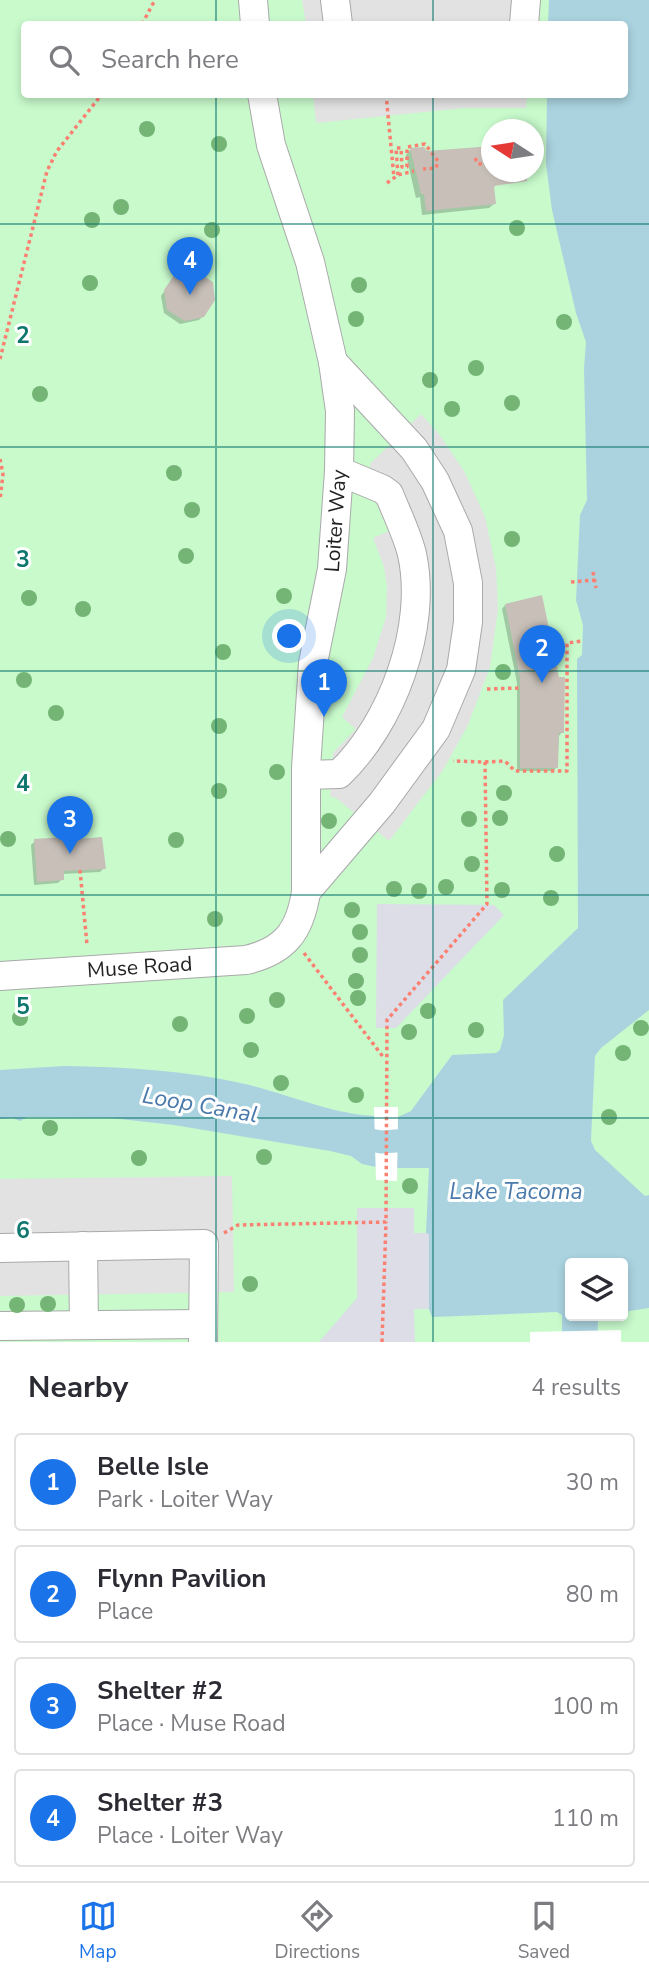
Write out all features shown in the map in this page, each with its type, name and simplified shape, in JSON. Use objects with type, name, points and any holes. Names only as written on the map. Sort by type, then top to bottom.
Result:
[{"type":"street","points":[[253,0],[255,21]]},
{"type":"street","points":[[335,0],[338,21]]},
{"type":"street","points":[[524,21],[526,0]]},
{"type":"street","name":"Loiter Way","points":[[263,98],[271,145],[310,262],[333,362],[340,411],[332,569],[313,663],[306,775],[306,892],[288,949]]},
{"type":"street","points":[[306,892],[382,803],[436,729],[461,670],[468,622],[468,583],[458,531],[435,481],[414,449],[333,362]]},
{"type":"street","points":[[306,775],[339,774],[357,757],[393,697],[410,640],[416,592],[412,554],[389,495],[382,489],[339,471]]},
{"type":"street","name":"Muse Road","points":[[0,976],[246,960],[288,949]]},
{"type":"street","points":[[0,1248],[204,1244],[203,1333],[84,1325],[0,1326]]},
{"type":"street","points":[[83,1246],[84,1325]]},
{"type":"path","points":[[144,21],[155,0]]},
{"type":"path","points":[[0,359],[47,172],[57,151],[99,98]]},
{"type":"path","points":[[386,98],[396,177]]},
{"type":"path","points":[[396,177],[396,148],[401,148],[402,167],[407,167],[407,147],[425,144],[438,161],[436,168],[423,169]]},
{"type":"path","points":[[475,158],[478,164],[481,164]]},
{"type":"path","points":[[387,183],[414,170]]},
{"type":"path","points":[[0,459],[3,474],[0,500]]},
{"type":"path","points":[[593,572],[596,587]]},
{"type":"path","points":[[571,582],[594,580]]},
{"type":"path","points":[[453,761],[505,761],[515,771],[566,771],[567,643],[582,641]]},
{"type":"path","points":[[487,689],[520,688]]},
{"type":"path","points":[[382,1342],[387,1181],[387,1020],[487,904],[485,762]]},
{"type":"path","points":[[80,870],[87,945]]},
{"type":"path","points":[[288,949],[310,958],[386,1060]]},
{"type":"path","points":[[204,1244],[238,1225],[386,1222]]},
{"type":"green space","points":[[0,0],[649,0],[649,1342],[0,1342]]},
{"type":"shaded area","points":[[302,0],[535,0],[533,21],[306,21]]},
{"type":"shaded area","points":[[313,98],[527,98],[526,108],[464,108],[316,123]]},
{"type":"shaded area","points":[[421,414],[439,434],[464,471],[485,517],[496,568],[498,609],[490,667],[468,725],[443,770],[389,841],[330,796],[333,753],[356,729],[342,717],[373,658],[386,617],[387,587],[384,567],[373,538],[389,531],[376,503],[369,498],[370,464]]},
{"type":"shaded area","points":[[377,904],[494,905],[504,915],[396,1028],[376,1028]]},
{"type":"shaded area","points":[[232,1176],[234,1292],[0,1296],[0,1179]]},
{"type":"shaded area","points":[[357,1208],[414,1208],[414,1233],[429,1233],[429,1309],[414,1309],[415,1342],[319,1342],[357,1298]]},
{"type":"water","name":"Lake Tacoma","points":[[549,0],[649,0],[649,1010],[601,1048],[595,1056],[591,1141],[595,1150],[645,1196],[649,1195],[649,1308],[628,1311],[628,1258],[565,1258],[565,1321],[598,1321],[597,1342],[562,1342],[562,1315],[557,1312],[432,1317],[429,1309],[429,1234],[426,1233],[429,1168],[397,1168],[398,1117],[411,1111],[452,1055],[496,1053],[500,1050],[504,1035],[503,1000],[578,928],[577,659],[582,655],[583,625],[576,600],[580,515],[587,500],[584,368],[586,342],[576,313],[552,210],[546,164],[547,98],[628,98],[628,21],[548,21]]},
{"type":"water","points":[[64,1066],[132,1068],[200,1075],[261,1088],[342,1112],[375,1116],[376,1167],[362,1164],[351,1156],[330,1151],[174,1125],[111,1118],[27,1117],[20,1121],[13,1118],[0,1119],[0,1070]]},
{"type":"pier","points":[[374,1107],[398,1107],[397,1181],[376,1180]]},
{"type":"pier","points":[[621,1330],[621,1342],[530,1342],[530,1332]]},
{"type":"building","points":[[424,147],[427,151],[481,147],[481,182],[520,182],[494,186],[496,204],[426,211],[424,194],[421,194],[410,148]]},
{"type":"building","points":[[194,270],[213,282],[215,300],[204,317],[185,321],[167,310],[164,290],[175,274]]},
{"type":"building","points":[[542,595],[559,677],[565,677],[564,733],[559,733],[558,768],[520,768],[520,678],[505,604]]},
{"type":"building","points":[[65,837],[65,840],[102,837],[106,869],[64,871],[64,880],[37,882],[34,839]]},
{"type":"waterway","name":"Loop Canal","points":[[345,1135],[381,1142],[425,1139]]},
{"type":"place","name":"Shelter #3","points":[[190,295]]},
{"type":"place","name":"Flynn Pavilion","points":[[542,683]]},
{"type":"place","name":"Belle Isle","points":[[324,717]]},
{"type":"place","name":"Shelter #2","points":[[70,854]]}]
